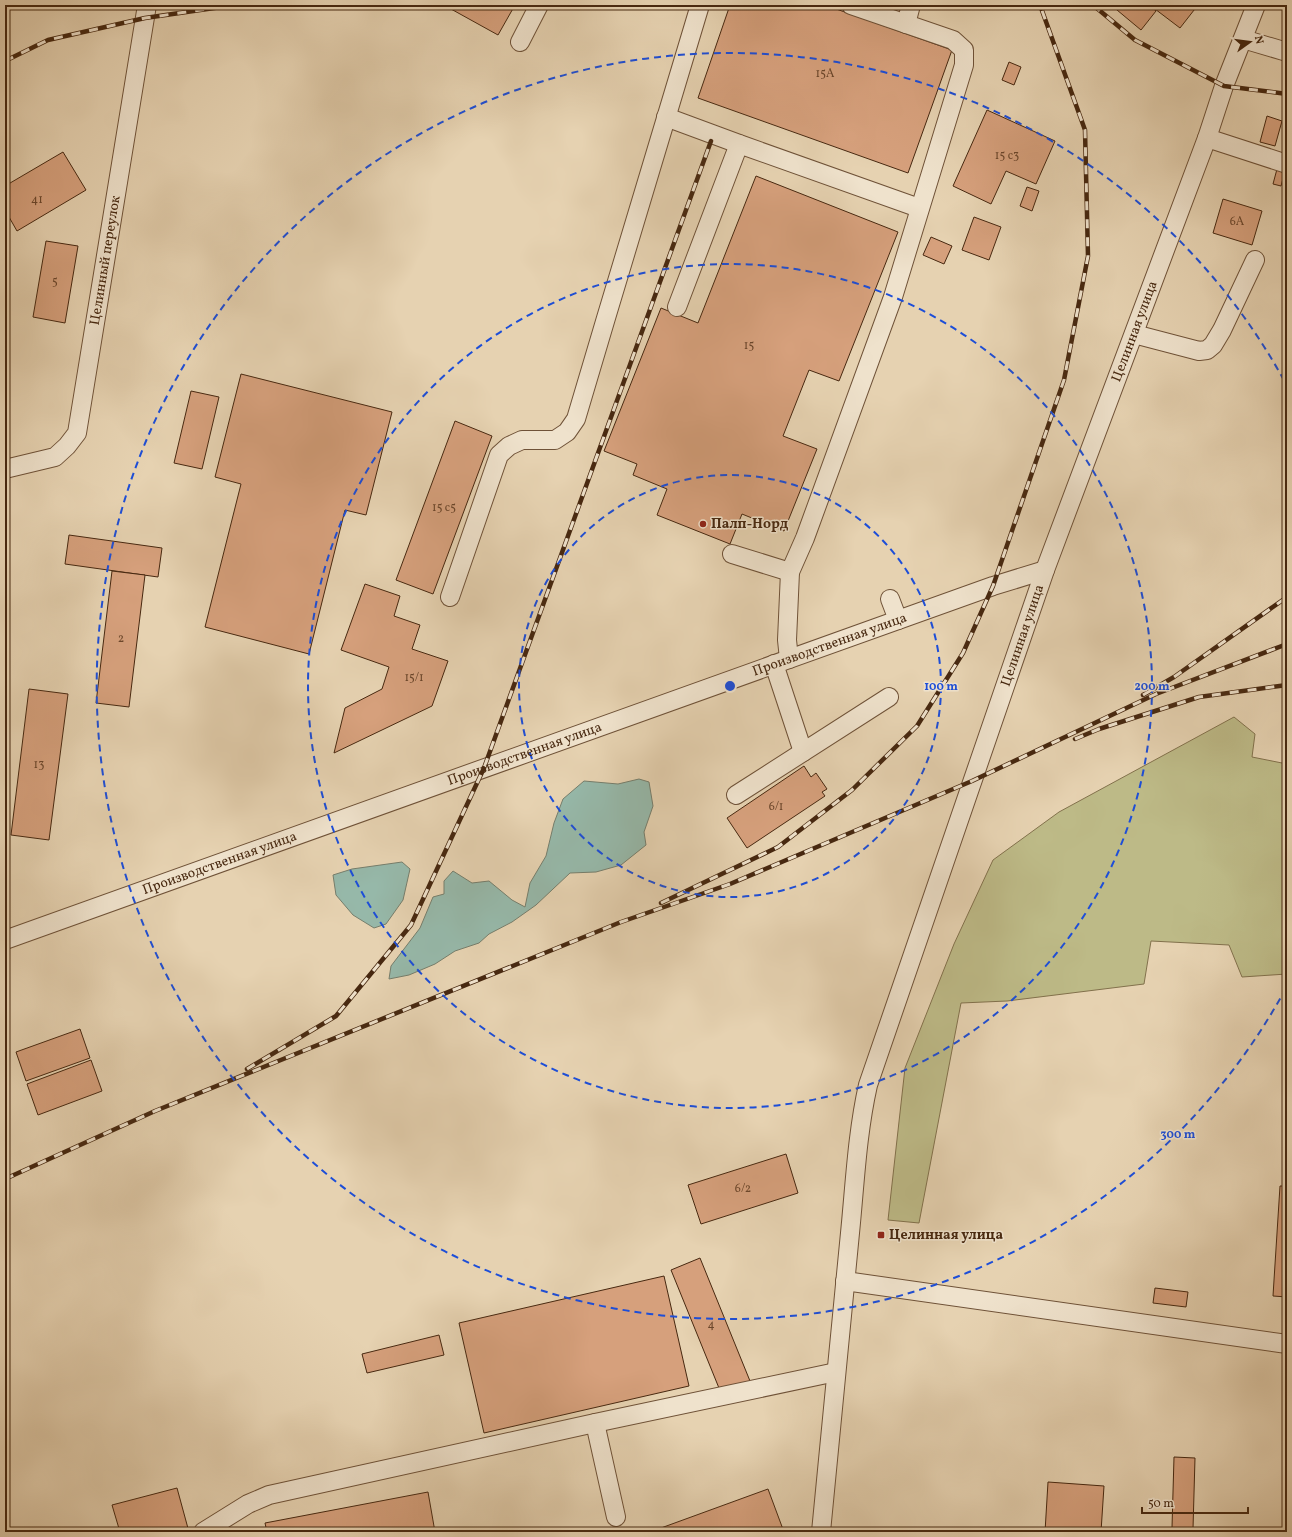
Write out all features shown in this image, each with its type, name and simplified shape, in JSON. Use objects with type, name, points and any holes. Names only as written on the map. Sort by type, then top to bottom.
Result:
[{"type":"street","name":"Целинный переулок","points":[[5,469],[55,457],[67,446],[77,433],[147,5]]},
{"type":"street","points":[[520,42],[538,5]]},
{"type":"street","points":[[450,597],[500,455],[509,446],[522,440],[555,440],[567,432],[576,419],[700,5]]},
{"type":"street","points":[[803,752],[781,662],[787,640],[790,572],[805,538],[893,298],[919,208],[964,65],[964,50],[953,40],[851,5]]},
{"type":"street","points":[[906,24],[911,5]]},
{"type":"street","name":"Целинная улица","points":[[821,1532],[855,1166],[860,1125],[868,1085],[1045,570],[1207,138],[1224,86],[1256,5]]},
{"type":"street","points":[[1242,38],[1287,52]]},
{"type":"street","points":[[666,117],[919,208]]},
{"type":"street","points":[[1207,138],[1287,164]]},
{"type":"street","points":[[677,308],[739,144]]},
{"type":"street","points":[[1134,334],[1199,351],[1207,350],[1213,345],[1222,330],[1255,260]]},
{"type":"street","points":[[732,554],[790,572]]},
{"type":"street","name":"Производственная улица","points":[[5,940],[993,586],[1045,570]]},
{"type":"street","points":[[890,598],[898,620]]},
{"type":"street","points":[[736,795],[889,697]]},
{"type":"street","points":[[845,1281],[1287,1344]]},
{"type":"street","points":[[206,1531],[248,1504],[269,1496],[595,1423],[836,1372]]},
{"type":"street","points":[[595,1423],[616,1517]]},
{"type":"shaded area","points":[[1234,717],[1255,734],[1252,757],[1287,764],[1287,974],[1242,977],[1229,945],[1151,941],[1144,984],[1007,1001],[961,1003],[919,1223],[888,1220],[905,1068],[954,944],[993,860],[1059,812]]},
{"type":"shaded area","points":[[639,779],[649,782],[653,806],[644,832],[646,845],[621,865],[596,872],[570,873],[536,905],[512,922],[489,934],[479,943],[455,951],[435,964],[409,975],[389,979],[391,966],[420,928],[433,897],[444,894],[444,881],[453,871],[472,883],[489,881],[512,900],[525,907],[530,883],[546,856],[554,823],[563,799],[584,781],[618,784]]},
{"type":"shaded area","points":[[402,862],[410,869],[403,900],[386,924],[374,928],[353,915],[336,895],[333,875],[352,869]]},
{"type":"building","points":[[453,5],[515,5],[498,35],[451,9]]},
{"type":"building","points":[[730,5],[825,5],[952,50],[908,173],[698,98]]},
{"type":"building","points":[[1111,5],[1149,5],[1156,11],[1141,30]]},
{"type":"building","points":[[1158,5],[1198,5],[1180,28],[1155,9]]},
{"type":"building","points":[[1009,62],[1021,67],[1014,85],[1002,80]]},
{"type":"building","points":[[987,110],[1055,141],[1036,184],[1006,171],[991,204],[953,186]]},
{"type":"building","points":[[1267,116],[1282,121],[1275,146],[1260,142]]},
{"type":"building","points":[[63,152],[86,190],[17,231],[5,210],[5,186]]},
{"type":"building","points":[[1277,169],[1285,171],[1281,186],[1273,184]]},
{"type":"building","points":[[756,176],[898,232],[839,381],[809,370],[783,436],[817,449],[784,531],[742,514],[730,544],[657,515],[667,489],[633,475],[637,464],[604,451],[661,308],[698,323]]},
{"type":"building","points":[[1027,187],[1039,191],[1032,211],[1020,206]]},
{"type":"building","points":[[1223,199],[1262,211],[1252,245],[1213,233]]},
{"type":"building","points":[[974,217],[1001,227],[989,260],[962,250]]},
{"type":"building","points":[[931,237],[952,246],[944,264],[923,255]]},
{"type":"building","points":[[46,241],[78,246],[65,323],[33,317]]},
{"type":"building","points":[[241,374],[392,412],[366,515],[345,510],[309,654],[205,627],[241,484],[215,477]]},
{"type":"building","points":[[191,391],[219,397],[202,469],[174,463]]},
{"type":"building","points":[[455,421],[492,436],[433,594],[396,580]]},
{"type":"building","points":[[69,535],[162,548],[158,577],[65,564]]},
{"type":"building","points":[[112,571],[145,575],[129,707],[96,703]]},
{"type":"building","points":[[365,584],[400,596],[394,616],[420,625],[412,649],[448,661],[432,706],[334,753],[345,708],[382,689],[389,667],[341,650]]},
{"type":"building","points":[[29,689],[68,694],[49,840],[11,835]]},
{"type":"building","points":[[804,766],[811,777],[816,773],[827,789],[822,792],[825,796],[747,848],[727,818]]},
{"type":"building","points":[[80,1029],[90,1058],[26,1081],[16,1052]]},
{"type":"building","points":[[91,1060],[102,1091],[38,1115],[27,1084]]},
{"type":"building","points":[[786,1154],[798,1193],[701,1224],[688,1185]]},
{"type":"building","points":[[1280,1186],[1287,1186],[1287,1297],[1273,1296]]},
{"type":"building","points":[[700,1258],[750,1381],[721,1393],[671,1270]]},
{"type":"building","points":[[664,1276],[689,1386],[484,1433],[459,1323]]},
{"type":"building","points":[[1155,1288],[1188,1292],[1186,1307],[1153,1303]]},
{"type":"building","points":[[439,1335],[444,1355],[367,1373],[362,1354]]},
{"type":"building","points":[[1174,1457],[1195,1458],[1193,1529],[1172,1528]]},
{"type":"building","points":[[1048,1482],[1104,1486],[1101,1532],[1045,1532]]},
{"type":"building","points":[[177,1488],[189,1532],[120,1532],[112,1505]]},
{"type":"building","points":[[768,1489],[784,1532],[650,1532]]},
{"type":"building","points":[[428,1492],[435,1532],[267,1532],[265,1523]]},
{"type":"railway","points":[[5,61],[48,40],[145,18],[235,5]]},
{"type":"railway","points":[[661,903],[778,847],[852,790],[917,726],[963,653],[993,586],[1064,380],[1088,256],[1085,130],[1040,5]]},
{"type":"railway","points":[[1093,5],[1135,40],[1224,86],[1287,94]]},
{"type":"railway","points":[[247,1069],[336,1016],[411,925],[484,768],[711,141]]},
{"type":"railway","points":[[1143,695],[1174,677],[1287,597]]},
{"type":"railway","points":[[5,1179],[155,1111],[621,922],[730,884],[972,781],[1156,694],[1287,644]]},
{"type":"railway","points":[[1075,739],[1099,729],[1199,697],[1287,685]]},
{"type":"place","name":"Палп-Норд","points":[[703,524]]},
{"type":"place","name":"Целинная улица","points":[[881,1235]]}]
